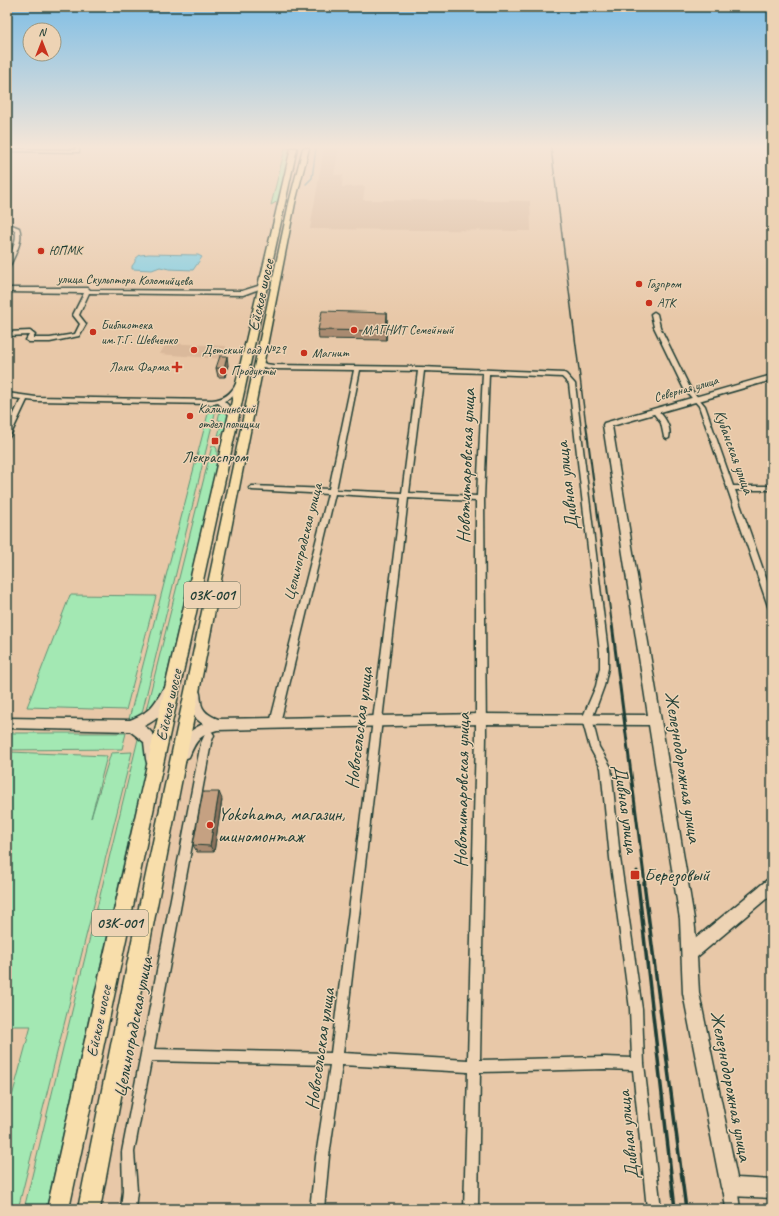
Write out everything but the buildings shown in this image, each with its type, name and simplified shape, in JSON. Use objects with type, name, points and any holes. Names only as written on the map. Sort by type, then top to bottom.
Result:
[{"type":"main road","name":"Ейское шоссе","points":[[58,1209],[154,769],[244,374],[255,299],[266,276],[282,205]]},
{"type":"main road","name":"Ейское шоссе","points":[[174,781],[292,205]]},
{"type":"main road","name":"03К-001","points":[[89,1209],[174,781]]},
{"type":"street","points":[[7,224],[17,229],[19,235],[7,268]]},
{"type":"street","points":[[242,293],[260,287],[263,277],[266,276]]},
{"type":"street","name":"улица Скульптора Коломийцева","points":[[7,290],[242,293]]},
{"type":"street","points":[[7,334],[30,333],[32,335],[29,340],[50,340],[77,335],[83,324],[76,315],[88,290]]},
{"type":"street","points":[[242,293],[255,299]]},
{"type":"street","name":"Кубанская улица","points":[[654,314],[657,327],[687,388],[698,399],[702,406],[732,488],[772,606]]},
{"type":"street","points":[[258,369],[265,366],[486,372]]},
{"type":"street","points":[[258,369],[273,367]]},
{"type":"street","name":"Целиноградская улица","points":[[275,723],[332,491],[357,368]]},
{"type":"street","name":"Новосельская улица","points":[[317,1209],[321,1167],[337,1059],[376,722],[421,370]]},
{"type":"street","name":"Дивная улица","points":[[486,372],[564,375],[572,384],[604,652],[604,668],[600,686],[587,719],[595,748],[606,767],[615,858],[636,1009],[638,1064],[654,1209]]},
{"type":"street","name":"Новотитаровская улица","points":[[471,1209],[481,719],[480,499],[486,372]]},
{"type":"street","points":[[7,395],[80,400],[220,401],[231,396],[237,390],[240,377],[244,374]]},
{"type":"street","name":"Северная улица","points":[[607,425],[772,377]]},
{"type":"street","points":[[7,436],[25,397]]},
{"type":"street","points":[[220,401],[234,416]]},
{"type":"street","points":[[655,411],[661,417],[667,429],[667,437]]},
{"type":"street","name":"Железнодорожная улица","points":[[607,425],[687,919],[691,993],[730,1187],[733,1209]]},
{"type":"street","points":[[252,488],[480,499]]},
{"type":"street","points":[[732,488],[772,488]]},
{"type":"street","points":[[131,726],[150,716],[165,702],[173,667],[178,663]]},
{"type":"street","points":[[192,690],[196,692],[195,707],[199,715],[213,730]]},
{"type":"street","points":[[174,781],[179,775],[186,744],[192,737],[203,729],[213,730],[275,723],[481,719],[654,720]]},
{"type":"street","points":[[7,723],[131,726],[140,730],[149,738],[152,747],[152,762],[154,769]]},
{"type":"street","name":"Целиноградская улица","points":[[128,1209],[130,1192],[128,1152],[206,743],[213,730]]},
{"type":"street","points":[[689,953],[772,885]]},
{"type":"street","points":[[146,1055],[337,1059],[473,1066],[605,1063],[638,1064]]},
{"type":"street","points":[[730,1187],[772,1189]]},
{"type":"shaded area","points":[[314,205],[530,205],[531,231],[310,229]]},
{"type":"shaded area","name":"Детский сад №29","points":[[166,343],[226,346],[222,359],[160,354]]},
{"type":"green space","points":[[217,405],[141,717],[129,719],[210,406]]},
{"type":"green space","points":[[221,405],[229,413],[227,425],[221,435],[218,436],[222,421],[218,420]]},
{"type":"green space","points":[[212,446],[215,446],[217,449],[217,463],[162,696],[145,714]]},
{"type":"green space","points":[[70,595],[156,596],[126,710],[27,707]]},
{"type":"green space","points":[[7,733],[126,733],[122,749],[7,750]]},
{"type":"green space","points":[[139,735],[146,742],[148,763],[133,821],[46,1209],[24,1209]]},
{"type":"green space","points":[[10,752],[107,756],[91,818],[111,753],[132,752],[18,1209],[7,1209],[7,1115],[31,1026],[7,1026],[7,759]]},
{"type":"water","points":[[140,255],[198,255],[202,257],[193,270],[160,267],[152,270],[132,269],[135,259]]},
{"type":"railway","points":[[558,205],[586,425]]},
{"type":"railway","points":[[586,424],[612,625]]},
{"type":"railway","points":[[612,624],[645,884]]},
{"type":"railway","points":[[637,871],[638,884]]},
{"type":"railway","points":[[638,883],[675,1209]]},
{"type":"railway","points":[[644,883],[686,1209]]},
{"type":"place","name":"ЮПМК","points":[[41,251]]},
{"type":"place","name":"Газпром","points":[[639,284]]},
{"type":"place","name":"АТК","points":[[649,303]]},
{"type":"place","name":"МАГНИТ Семейный","points":[[354,330]]},
{"type":"place","name":"Библиотека им.Т.Г. Шевченко","points":[[93,332]]},
{"type":"place","name":"Детский сад №29","points":[[194,350]]},
{"type":"place","name":"Магнит","points":[[304,353]]},
{"type":"place","name":"Лаки Фарма","points":[[177,367]]},
{"type":"place","name":"Продукты","points":[[223,371]]},
{"type":"place","name":"Калининский отдел полиции","points":[[190,416]]},
{"type":"place","name":"Лекраспром","points":[[215,441]]},
{"type":"place","name":"Yokohama, магазин, шиномонтаж","points":[[210,825]]},
{"type":"place","name":"Березовый","points":[[635,875]]}]
